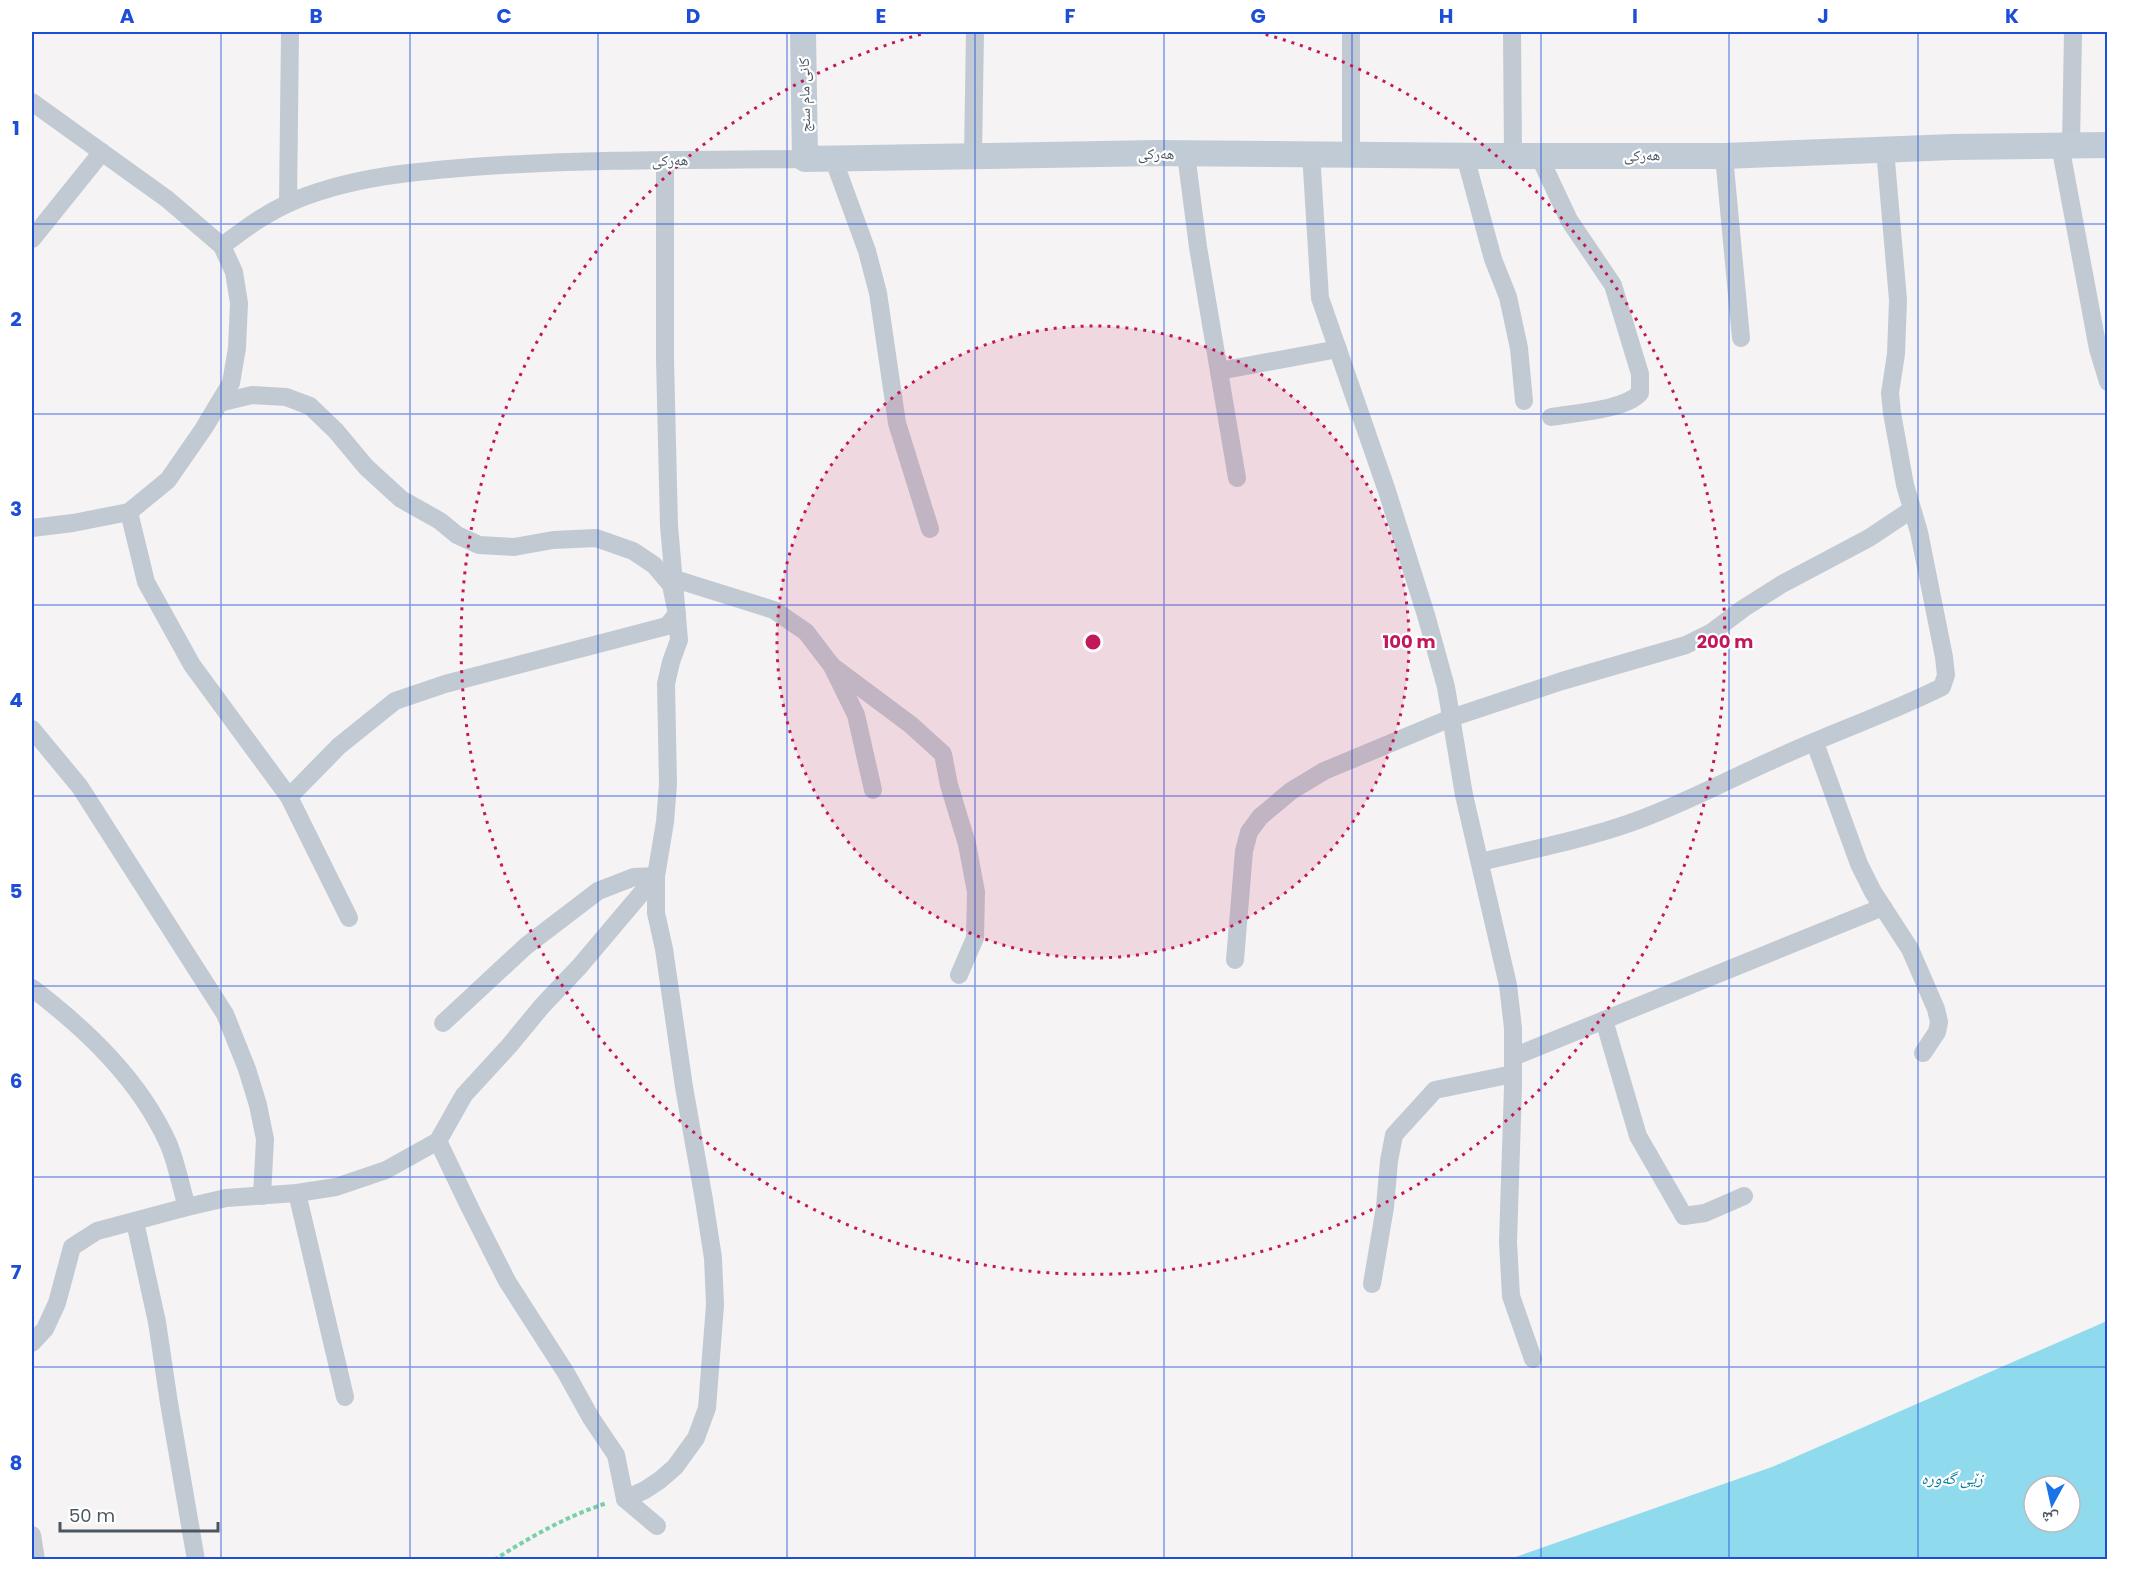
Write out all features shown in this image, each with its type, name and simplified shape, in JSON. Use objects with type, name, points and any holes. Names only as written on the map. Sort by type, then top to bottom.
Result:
[{"type":"street","points":[[288,203],[290,32]]},
{"type":"street","name":"کانی مام سنج","points":[[803,32],[805,159]]},
{"type":"street","points":[[973,156],[975,32]]},
{"type":"street","points":[[1351,32],[1351,154]]},
{"type":"street","points":[[1512,32],[1513,156]]},
{"type":"street","points":[[2073,32],[2065,145],[2098,349],[2108,382]]},
{"type":"street","points":[[32,102],[167,199],[222,246],[234,272],[239,303],[237,348],[231,383],[204,428],[168,480],[129,512],[32,528]]},
{"type":"street","name":"هەرکی","points":[[222,246],[266,214],[288,203],[346,183],[434,170],[566,161],[1311,153],[1465,156],[1724,156],[1885,149],[2108,145]]},
{"type":"street","points":[[1480,862],[1578,839],[1631,823],[1889,713],[1942,687],[1946,675],[1944,657],[1892,413],[1890,393],[1896,354],[1898,300],[1885,149]]},
{"type":"street","points":[[32,239],[102,152]]},
{"type":"street","points":[[1311,153],[1320,298],[1387,491],[1446,687],[1464,795],[1508,985],[1513,1028],[1508,1242],[1511,1296],[1533,1359]]},
{"type":"street","points":[[1186,154],[1197,247],[1237,478]]},
{"type":"street","points":[[1465,156],[1492,259],[1508,297],[1519,348],[1524,401]]},
{"type":"street","points":[[1539,156],[1569,220],[1613,285],[1640,374],[1640,393],[1635,399],[1613,406],[1551,417]]},
{"type":"street","points":[[1724,156],[1741,338]]},
{"type":"street","points":[[833,159],[873,272],[897,423],[930,529]]},
{"type":"street","points":[[626,1499],[645,1490],[675,1467],[696,1438],[707,1408],[714,1343],[715,1305],[712,1258],[682,1077],[664,949],[656,913],[656,876],[665,822],[668,784],[666,684],[670,662],[679,640],[669,526],[665,359],[665,161]]},
{"type":"street","points":[[1219,371],[1338,349]]},
{"type":"street","points":[[219,403],[252,395],[286,397],[310,406],[336,431],[366,467],[400,498],[440,521],[457,536],[479,544],[514,547],[553,540],[596,538],[633,551],[654,565],[671,585],[677,614]]},
{"type":"street","points":[[1235,960],[1244,851],[1249,832],[1260,817],[1291,792],[1324,771],[1451,718],[1562,681],[1686,645],[1712,632],[1782,584],[1869,538],[1911,510]]},
{"type":"street","points":[[129,512],[146,582],[157,603],[192,665],[289,797],[349,918]]},
{"type":"street","points":[[675,579],[774,610],[806,632],[832,666],[856,716],[873,790]]},
{"type":"street","points":[[289,797],[339,746],[395,701],[445,684],[667,626],[677,614]]},
{"type":"street","points":[[832,666],[911,725],[943,754],[949,784],[967,844],[976,892],[975,938],[959,975]]},
{"type":"street","points":[[32,729],[80,787],[225,1014],[247,1069],[265,1139],[262,1196]]},
{"type":"street","points":[[1815,743],[1859,864],[1910,949],[1936,1009],[1939,1022],[1937,1032],[1923,1053]]},
{"type":"street","points":[[443,1023],[526,946],[598,891],[634,877],[656,876]]},
{"type":"street","points":[[32,1343],[45,1329],[57,1303],[72,1247],[98,1231],[226,1198],[297,1193],[336,1187],[386,1170],[438,1141],[464,1095],[579,967],[656,876]]},
{"type":"street","points":[[1372,1284],[1394,1135],[1435,1090],[1513,1066],[1604,1020],[1883,907]]},
{"type":"street","points":[[32,988],[65,1013],[102,1047],[142,1097],[169,1146],[187,1207]]},
{"type":"street","points":[[1604,1020],[1638,1136],[1684,1216],[1705,1213],[1744,1196]]},
{"type":"street","points":[[438,1141],[507,1281],[616,1455],[626,1499],[657,1526]]},
{"type":"street","points":[[297,1193],[345,1397]]},
{"type":"street","points":[[135,1222],[157,1322],[196,1560]]},
{"type":"street","points":[[32,1536],[36,1560]]},
{"type":"path","points":[[494,1560],[524,1541],[571,1517],[606,1503],[626,1499]]},
{"type":"water","name":"زێی گەورە","points":[[2107,1321],[2107,1559],[1510,1559],[1772,1467]]}]
